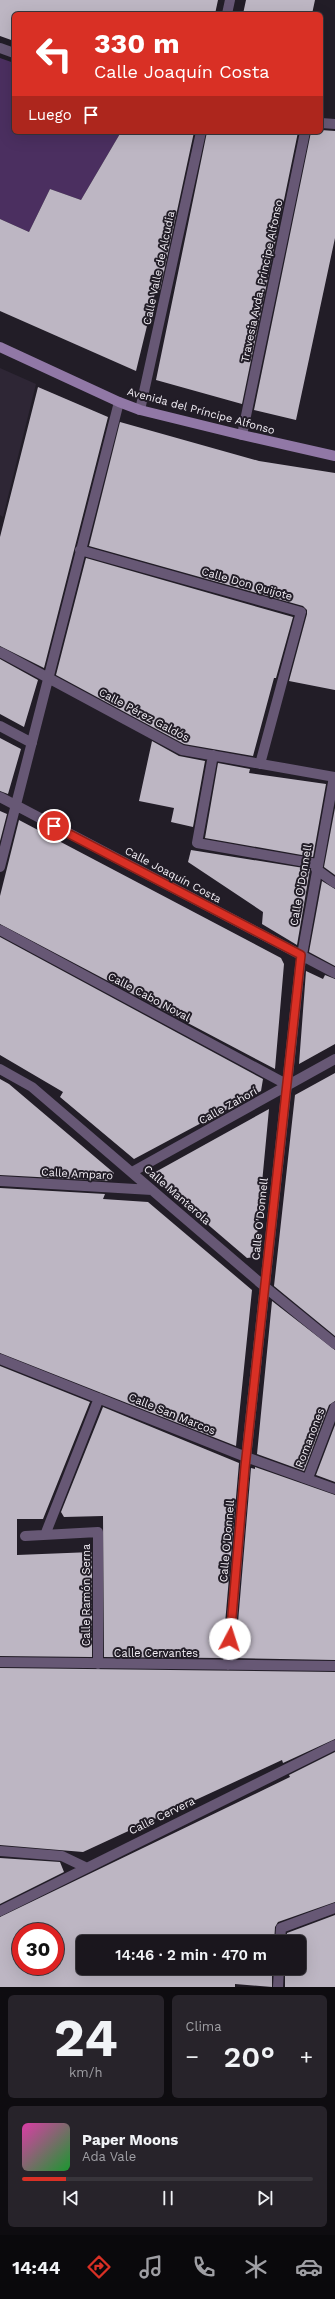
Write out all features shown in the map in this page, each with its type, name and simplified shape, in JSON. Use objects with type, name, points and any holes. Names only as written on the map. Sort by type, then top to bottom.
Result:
[{"type":"street","points":[[227,12],[230,0]]},
{"type":"street","points":[[0,48],[12,52]]},
{"type":"street","points":[[323,123],[335,124]]},
{"type":"street","name":"Calle Valle de Alcudia","points":[[140,410],[202,134]]},
{"type":"street","name":"Travesia Avda. Principe Alfonso","points":[[242,435],[305,134]]},
{"type":"street","name":"Avenida del Príncipe Alfonso","points":[[0,347],[119,402],[140,410],[335,456]]},
{"type":"street","points":[[0,867],[17,806],[80,550],[119,402]]},
{"type":"street","name":"Calle Don Quijote","points":[[80,550],[302,612],[260,764]]},
{"type":"street","name":"Calle Pérez Galdós","points":[[0,652],[182,750],[334,777]]},
{"type":"street","points":[[0,726],[32,743]]},
{"type":"street","points":[[213,756],[196,843],[316,866],[335,883]]},
{"type":"street","name":"Calle O'Donnell","points":[[228,1665],[246,1457],[301,955],[316,866],[334,777]]},
{"type":"street","name":"Calle Joaquín Costa","points":[[0,797],[335,973]]},
{"type":"street","name":"Calle Cabo Noval","points":[[0,930],[286,1086]]},
{"type":"street","name":"Calle Zahorí","points":[[132,1172],[335,1059]]},
{"type":"street","name":"Calle Manterola","points":[[0,1069],[32,1087],[265,1287],[335,1344]]},
{"type":"street","name":"Calle Amparo","points":[[0,1181],[152,1190]]},
{"type":"street","name":"Calle San Marcos","points":[[0,1359],[246,1457],[308,1478],[335,1489]]},
{"type":"street","points":[[45,1535],[99,1398]]},
{"type":"street","name":"Romanones","points":[[308,1478],[335,1407]]},
{"type":"street","name":"Calle Ramón Serna","points":[[25,1536],[98,1532],[98,1664]]},
{"type":"street","name":"Calle Cervantes","points":[[0,1662],[335,1666]]},
{"type":"street","name":"Calle Cervera","points":[[0,1911],[335,1745]]},
{"type":"street","points":[[0,1851],[62,1856],[85,1868]]},
{"type":"street","points":[[280,1935],[281,1928],[335,1908]]},
{"type":"street","points":[[278,1987],[279,1975]]},
{"type":"shaded area","points":[[0,58],[12,62],[12,134],[120,134],[81,200],[50,189],[29,232],[0,219]]},
{"type":"shaded area","points":[[0,368],[36,384],[3,517],[0,515]]},
{"type":"building","points":[[0,0],[218,0],[215,12],[12,12],[12,40],[0,36]]},
{"type":"building","points":[[246,0],[315,0],[312,12],[243,12]]},
{"type":"building","points":[[323,130],[335,131],[335,238],[296,420],[254,410],[311,134],[323,134]]},
{"type":"building","points":[[120,134],[194,134],[160,290],[156,289],[136,371],[0,311],[0,219],[29,232],[50,189],[81,200]]},
{"type":"building","points":[[207,134],[298,134],[242,404],[156,380]]},
{"type":"building","points":[[38,387],[108,417],[44,668],[0,646],[0,537]]},
{"type":"building","points":[[120,422],[259,461],[335,473],[335,690],[289,681],[307,614],[307,610],[303,606],[89,546]]},
{"type":"building","points":[[86,558],[293,617],[276,678],[274,678],[253,756],[184,744],[56,675]]},
{"type":"building","points":[[0,659],[38,680],[24,727],[0,714]]},
{"type":"building","points":[[0,738],[21,749],[8,794],[0,791]]},
{"type":"building","points":[[152,741],[179,756],[205,761],[193,827],[171,822],[174,808],[139,801]]},
{"type":"building","points":[[218,763],[250,769],[249,773],[326,784],[313,857],[205,838]]},
{"type":"building","points":[[335,808],[335,875],[324,867]]},
{"type":"building","points":[[0,811],[7,814],[0,841]]},
{"type":"building","points":[[19,820],[281,958],[284,964],[275,1069],[0,924],[0,896]]},
{"type":"building","points":[[191,850],[310,869],[297,945],[262,924],[263,912],[188,862]]},
{"type":"building","points":[[322,881],[335,889],[335,966],[309,952]]},
{"type":"building","points":[[0,937],[263,1079],[261,1091],[134,1159],[60,1097],[63,1092],[0,1055]]},
{"type":"building","points":[[306,971],[323,979],[325,975],[335,979],[335,1044],[299,1064]]},
{"type":"building","points":[[335,1073],[335,1336],[274,1286],[295,1095]]},
{"type":"building","points":[[0,1079],[9,1084],[114,1173],[111,1181],[0,1175]]},
{"type":"building","points":[[269,1109],[255,1257],[247,1258],[150,1175]]},
{"type":"building","points":[[0,1188],[105,1194],[103,1199],[148,1202],[252,1290],[236,1446],[0,1353]]},
{"type":"building","points":[[272,1301],[335,1350],[335,1401],[329,1405],[304,1471],[257,1454]]},
{"type":"building","points":[[0,1366],[90,1402],[43,1519],[17,1519],[17,1555],[92,1552],[92,1657],[0,1656]]},
{"type":"building","points":[[103,1407],[239,1463],[222,1658],[104,1657],[103,1516],[64,1517],[61,1512]]},
{"type":"building","points":[[335,1425],[335,1482],[316,1475]]},
{"type":"building","points":[[255,1467],[335,1495],[335,1660],[235,1658],[251,1468],[255,1469]]},
{"type":"building","points":[[0,1668],[335,1672],[335,1739],[283,1763],[282,1760],[83,1852],[0,1845]]},
{"type":"building","points":[[335,1752],[335,1902],[278,1922],[275,1927],[274,1935],[76,1935],[76,1975],[272,1975],[272,1987],[235,1984],[235,1987],[0,1987],[0,1917],[290,1777],[289,1775]]},
{"type":"building","points":[[0,1858],[60,1862],[64,1872],[0,1904]]},
{"type":"building","points":[[335,1915],[335,1987],[285,1987],[285,1975],[306,1975],[306,1935],[287,1935],[287,1933]]},
{"type":"route","points":[[54,826],[301,955],[245,1467],[230,1639]]}]
